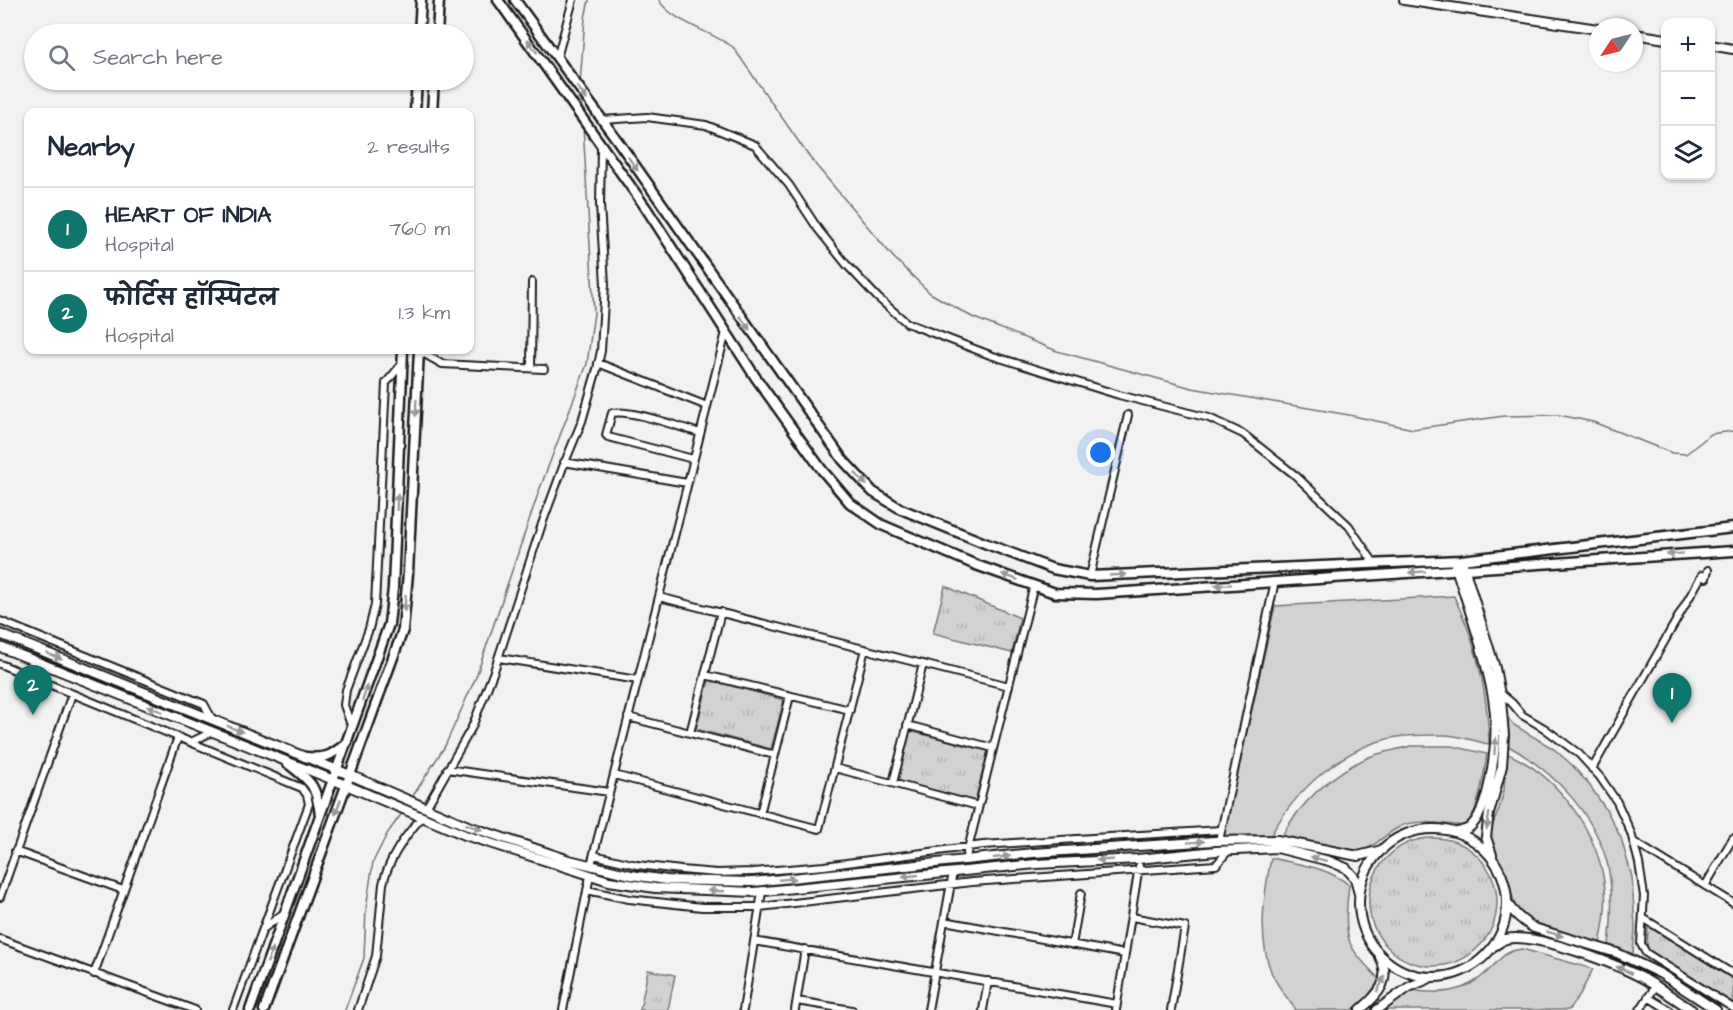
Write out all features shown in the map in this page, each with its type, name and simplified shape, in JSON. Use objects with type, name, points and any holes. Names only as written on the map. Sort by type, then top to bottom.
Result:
[{"type":"main road","points":[[420,24],[421,0]]},
{"type":"main road","points":[[438,24],[439,0]]},
{"type":"main road","points":[[498,0],[646,208],[756,378],[822,470],[850,503],[882,525],[976,565],[1055,593],[1097,594],[1459,564],[1733,528]]},
{"type":"main road","points":[[515,0],[843,460],[873,492],[901,508],[1053,569],[1090,576],[1374,563],[1459,564],[1733,550]]},
{"type":"main road","points":[[415,108],[416,90]]},
{"type":"main road","points":[[432,108],[433,90]]},
{"type":"main road","points":[[250,1010],[389,624],[393,588],[403,354]]},
{"type":"main road","points":[[264,1010],[403,630],[419,354]]},
{"type":"main road","points":[[305,757],[320,759],[330,756],[347,743]]},
{"type":"main road","points":[[286,762],[307,778],[315,788],[320,818]]},
{"type":"street","points":[[557,58],[573,0]]},
{"type":"street","points":[[1404,0],[1589,27]]},
{"type":"street","points":[[1643,35],[1661,38]]},
{"type":"street","points":[[1715,46],[1733,49]]},
{"type":"street","points":[[600,118],[647,117],[706,125],[755,145],[789,185],[818,229],[846,264],[878,298],[907,323],[990,355],[1119,395],[1209,418],[1243,434],[1296,475],[1349,526],[1374,563]]},
{"type":"street","points":[[423,806],[472,727],[499,658],[564,462],[582,421],[598,363],[601,351],[605,284],[599,140]]},
{"type":"street","points":[[531,368],[532,282]]},
{"type":"street","points":[[591,865],[726,332]]},
{"type":"street","points":[[426,354],[442,364],[544,369]]},
{"type":"street","points":[[598,363],[707,406]]},
{"type":"street","points":[[352,729],[344,705],[346,690],[369,629],[375,605],[386,383],[403,364]]},
{"type":"street","points":[[693,459],[608,437],[606,435],[610,417],[615,412],[635,414],[700,433]]},
{"type":"street","points":[[1090,576],[1128,415]]},
{"type":"street","points":[[564,462],[687,483]]},
{"type":"street","points":[[1459,564],[1495,668],[1504,735],[1502,766],[1489,814],[1486,837],[1506,889],[1507,903],[1502,929],[1494,946]]},
{"type":"street","points":[[1457,832],[1469,828],[1477,818],[1487,794],[1496,736],[1494,700],[1459,564]]},
{"type":"street","points":[[1592,769],[1702,575],[1706,578],[1708,570]]},
{"type":"street","points":[[1219,841],[1275,581]]},
{"type":"street","points":[[965,861],[1034,585]]},
{"type":"street","points":[[659,597],[1009,686]]},
{"type":"street","points":[[690,733],[721,612]]},
{"type":"street","points":[[0,621],[204,704],[212,719]]},
{"type":"street","points":[[0,634],[338,770],[468,826],[569,860],[631,875],[667,880],[753,882],[1034,853],[1219,841],[1277,840],[1358,856],[1382,850]]},
{"type":"street","points":[[0,647],[465,835],[609,881],[655,888],[762,892],[1036,864],[1138,859],[1229,850],[1277,848],[1329,861],[1346,868],[1355,878],[1361,919],[1370,941],[1386,967],[1382,988],[1360,1010]]},
{"type":"street","points":[[614,775],[819,830],[865,649]]},
{"type":"street","points":[[499,658],[638,680]]},
{"type":"street","points":[[0,664],[302,788],[307,795],[309,804],[233,1010]]},
{"type":"street","points":[[893,783],[923,664]]},
{"type":"street","points":[[705,675],[850,710]]},
{"type":"street","points":[[1499,691],[1522,715],[1579,754],[1600,777],[1617,802],[1634,842],[1639,863],[1644,896],[1641,944],[1646,953],[1733,1008]]},
{"type":"street","points":[[0,897],[72,694]]},
{"type":"street","points":[[760,814],[789,696]]},
{"type":"street","points":[[628,717],[775,755]]},
{"type":"street","points":[[907,725],[993,747]]},
{"type":"street","points":[[191,742],[213,732]]},
{"type":"street","points":[[94,974],[178,737]]},
{"type":"street","points":[[835,768],[978,806]]},
{"type":"street","points":[[447,769],[609,792]]},
{"type":"street","points":[[358,1010],[376,956],[386,873],[418,816]]},
{"type":"street","points":[[1359,894],[1366,871],[1372,861],[1382,850],[1410,832],[1437,828],[1457,832],[1479,844],[1496,864]]},
{"type":"street","points":[[594,855],[637,865],[729,873],[824,866],[968,847],[1221,830]]},
{"type":"street","points":[[1704,886],[1733,838]]},
{"type":"street","points":[[1634,842],[1733,903]]},
{"type":"street","points":[[587,890],[702,908],[760,907],[951,885],[1216,865],[1229,850]]},
{"type":"street","points":[[15,851],[123,890]]},
{"type":"street","points":[[754,940],[988,981],[1116,1007],[1140,869],[1138,859]]},
{"type":"street","points":[[928,1010],[953,872]]},
{"type":"street","points":[[563,1010],[590,876]]},
{"type":"street","points":[[742,1010],[762,892]]},
{"type":"street","points":[[1072,945],[1081,893]]},
{"type":"street","points":[[1507,903],[1513,912],[1534,928],[1617,953],[1653,970],[1716,1010]]},
{"type":"street","points":[[263,929],[286,911]]},
{"type":"street","points":[[1132,917],[1185,927],[1171,1010]]},
{"type":"street","points":[[1643,918],[1733,974]]},
{"type":"street","points":[[944,921],[1125,954]]},
{"type":"street","points":[[1377,1010],[1409,987],[1428,979],[1456,973],[1477,963],[1494,946],[1505,939],[1518,938],[1545,942],[1596,957],[1645,980],[1692,1010]]},
{"type":"street","points":[[0,939],[195,1010]]},
{"type":"street","points":[[795,1010],[806,950]]},
{"type":"street","points":[[1379,953],[1389,962],[1411,974],[1428,979]]},
{"type":"street","points":[[1653,970],[1658,961]]},
{"type":"street","points":[[983,1010],[988,981]]},
{"type":"street","points":[[1640,1010],[1655,987]]},
{"type":"street","points":[[1648,997],[1668,1010]]},
{"type":"street","points":[[797,1000],[852,1010]]},
{"type":"green space","points":[[945,586],[1020,618],[1012,653],[933,633]]},
{"type":"green space","points":[[1454,596],[1468,630],[1482,679],[1489,744],[1443,735],[1402,736],[1377,742],[1340,760],[1307,787],[1280,820],[1270,837],[1223,838],[1275,606]]},
{"type":"green space","points":[[709,680],[784,700],[771,749],[696,729]]},
{"type":"green space","points":[[1504,714],[1514,725],[1554,749],[1572,765],[1607,811],[1621,838],[1632,877],[1635,928],[1633,954],[1609,945],[1612,906],[1610,876],[1602,847],[1593,828],[1570,795],[1556,781],[1524,755],[1507,745]]},
{"type":"green space","points":[[910,731],[988,751],[975,801],[898,781]]},
{"type":"green space","points":[[1410,746],[1452,746],[1487,754],[1474,812],[1466,824],[1425,822],[1406,824],[1359,853],[1281,837],[1308,801],[1342,771],[1369,757]]},
{"type":"green space","points":[[1506,753],[1543,776],[1573,808],[1585,827],[1601,868],[1605,889],[1605,916],[1600,944],[1533,922],[1516,909],[1507,876],[1489,842],[1504,790]]},
{"type":"green space","points":[[1433,838],[1458,843],[1478,857],[1492,877],[1497,902],[1492,927],[1478,947],[1458,961],[1433,966],[1408,961],[1388,947],[1374,927],[1369,902],[1374,877],[1388,857],[1408,843]]},
{"type":"green space","points":[[1271,858],[1322,870],[1349,885],[1347,921],[1350,943],[1359,958],[1380,980],[1362,1003],[1352,1010],[1296,1010],[1274,979],[1267,960],[1263,931],[1264,901]]},
{"type":"green space","points":[[1648,926],[1733,979],[1733,1003],[1647,950]]},
{"type":"green space","points":[[1522,949],[1593,969],[1569,1010],[1386,1010],[1411,990],[1452,991],[1470,984],[1479,979],[1506,954]]},
{"type":"green space","points":[[648,970],[675,975],[668,1010],[640,1010]]},
{"type":"waterway","points":[[580,83],[585,18],[589,0]]},
{"type":"waterway","points":[[659,0],[672,14],[733,47],[810,158],[894,258],[930,293],[972,317],[1057,351],[1192,388],[1349,415],[1413,429],[1504,416],[1559,415],[1593,422],[1672,453],[1686,454],[1711,434],[1733,431]]},
{"type":"waterway","points":[[581,96],[582,112]]},
{"type":"waterway","points":[[411,799],[445,746],[476,677],[539,491],[587,364],[594,313],[583,126]]},
{"type":"waterway","points":[[345,1010],[364,958],[366,909],[373,862],[387,834],[402,813]]},
{"type":"place","name":"फोर्टिस हॉस्पिटल","points":[[33,715]]},
{"type":"place","name":"HEART OF INDIA","points":[[1672,723]]}]
